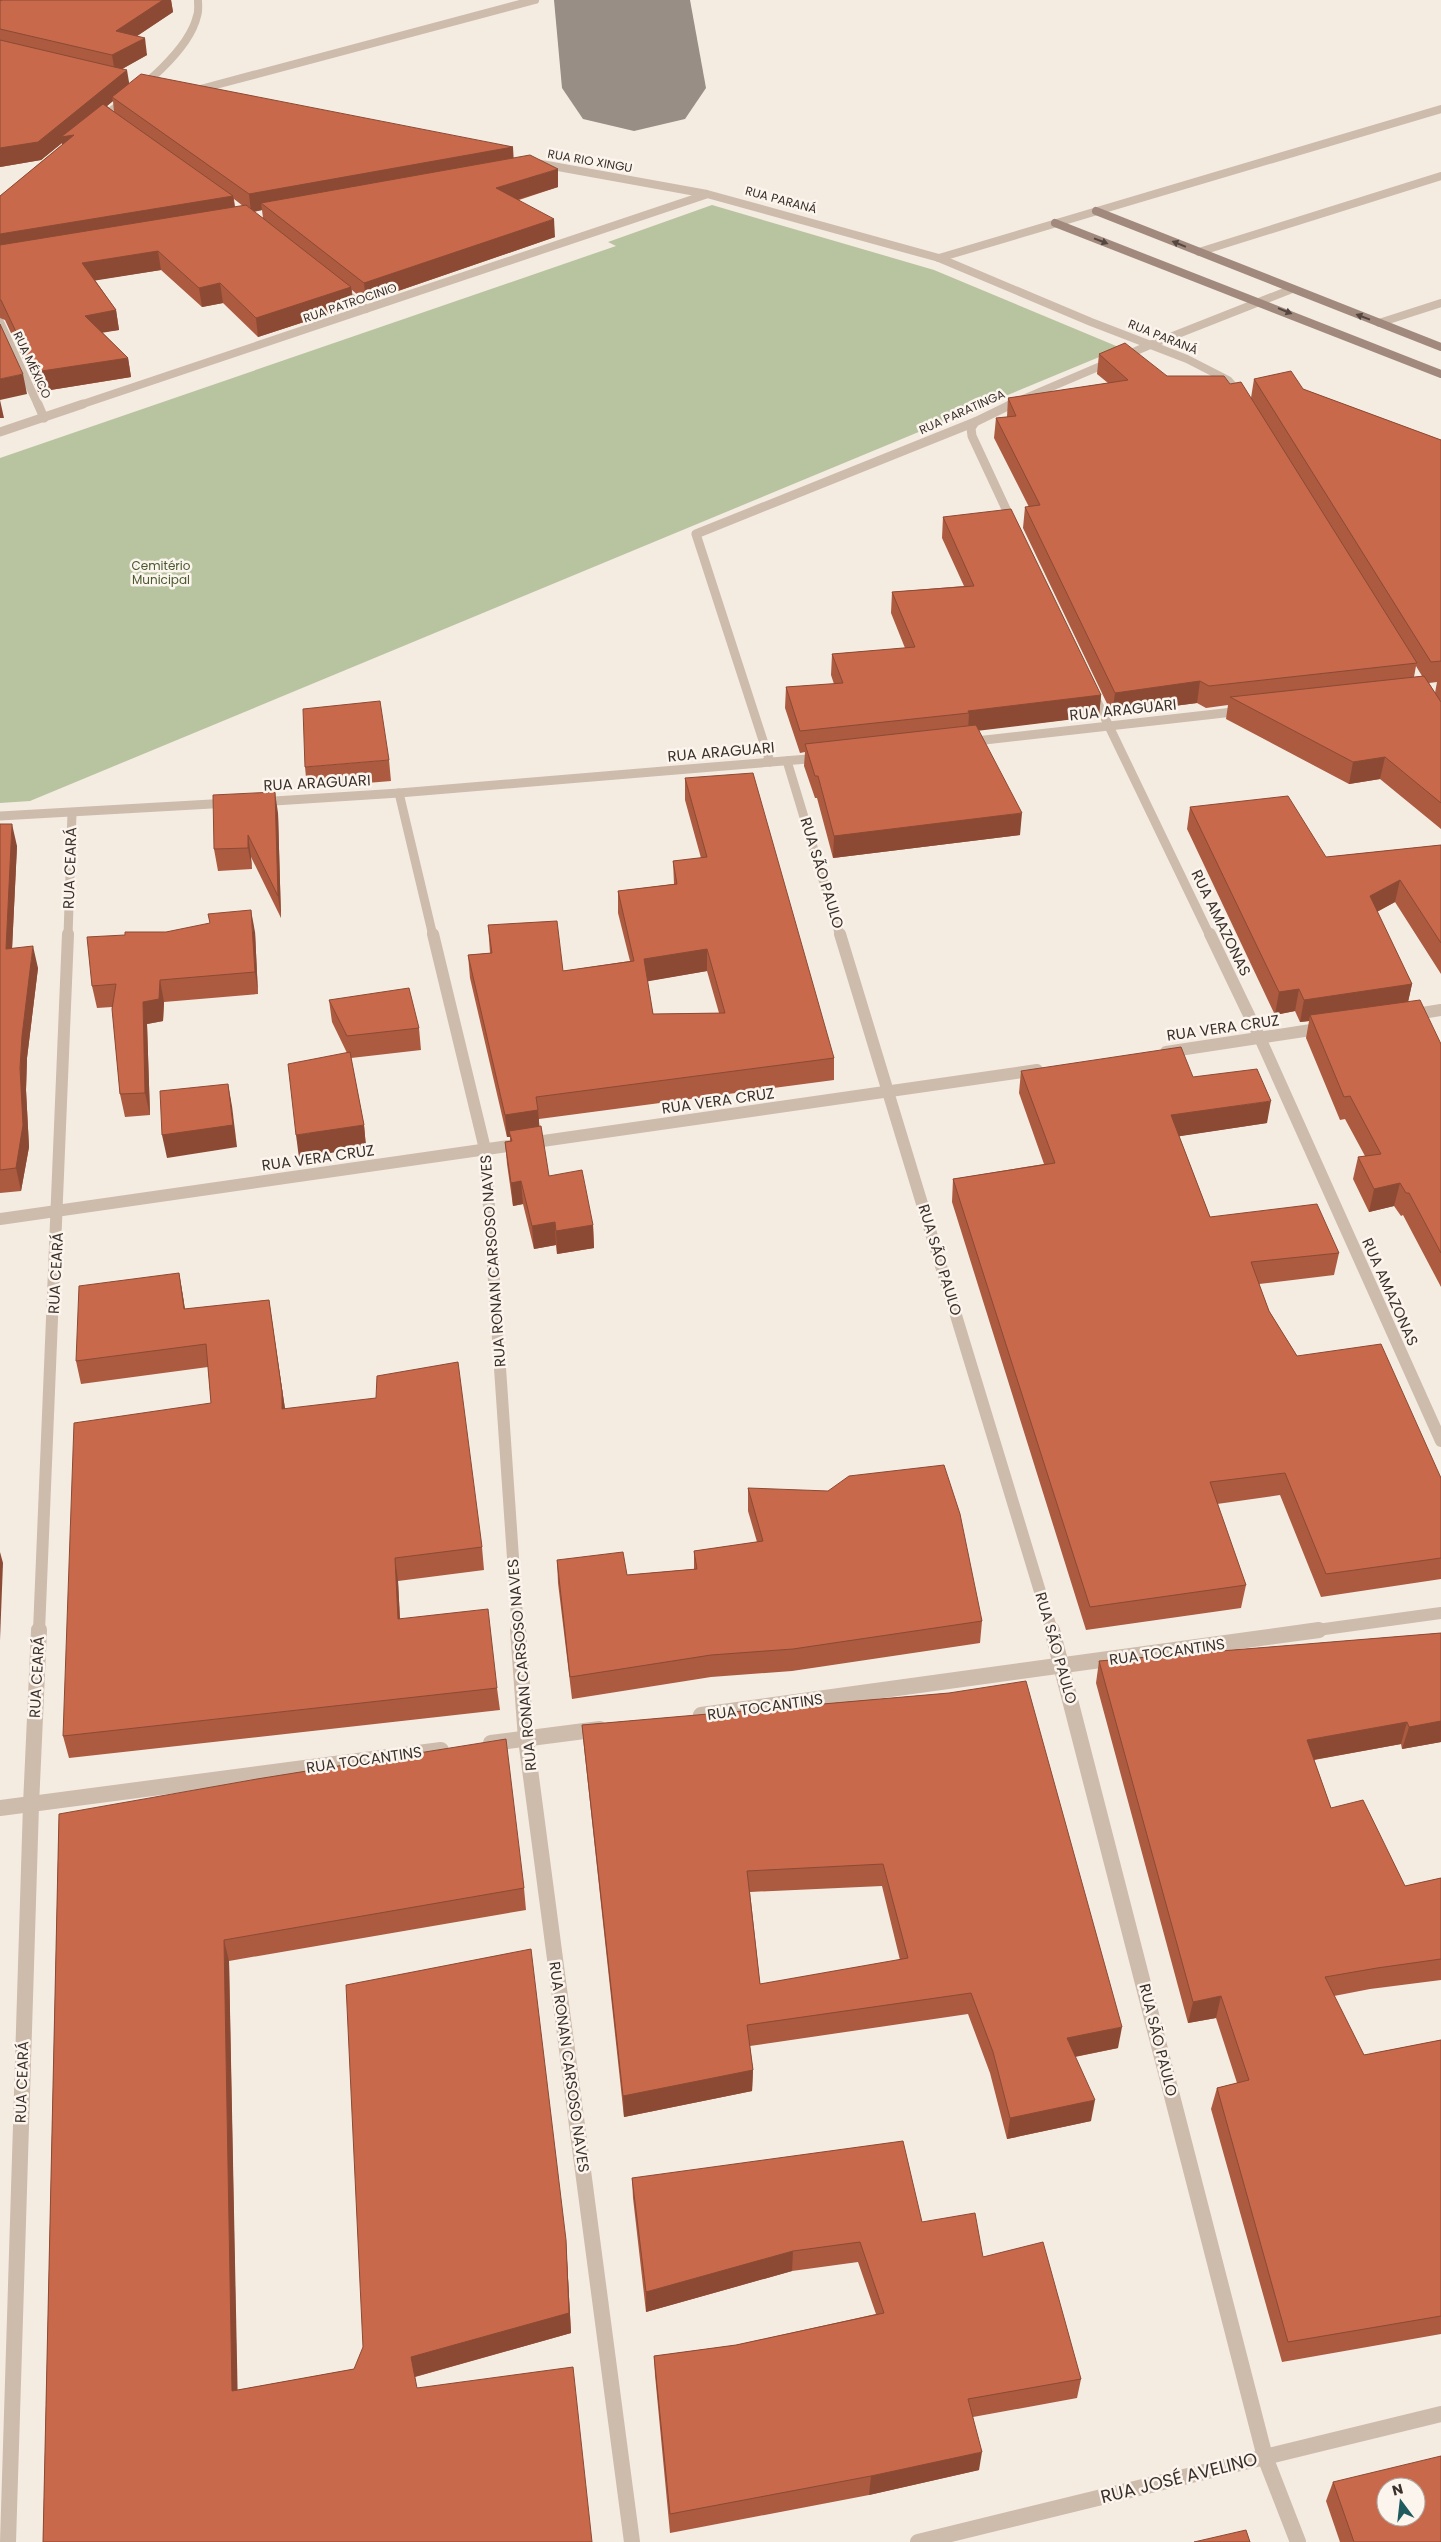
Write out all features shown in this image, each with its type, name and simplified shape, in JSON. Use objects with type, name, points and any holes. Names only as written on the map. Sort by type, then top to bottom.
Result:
[{"type":"street","points":[[91,127],[142,85],[179,48],[195,26],[198,0]]},
{"type":"street","points":[[206,96],[186,92],[535,0]]},
{"type":"street","points":[[133,83],[151,87]]},
{"type":"street","points":[[939,258],[1441,109]]},
{"type":"street","points":[[106,115],[114,121]]},
{"type":"street","name":"RUA RIO XINGU","points":[[528,165],[547,165],[707,194]]},
{"type":"street","points":[[1199,252],[1441,176]]},
{"type":"street","name":"RUA PARANÁ","points":[[707,194],[939,258],[1187,359],[1228,380],[1250,408]]},
{"type":"street","name":"RUA PATROCINIO","points":[[0,432],[707,194]]},
{"type":"street","points":[[1096,212],[1441,347]]},
{"type":"street","points":[[1055,224],[1260,302],[1441,374]]},
{"type":"street","points":[[335,285],[366,309]]},
{"type":"street","name":"RUA PARATINGA","points":[[770,762],[696,534],[975,422],[986,415],[1150,345],[1292,289]]},
{"type":"street","points":[[1380,323],[1441,303]]},
{"type":"street","name":"RUA MÉXICO","points":[[0,322],[44,418]]},
{"type":"street","points":[[975,422],[971,428],[972,436],[1018,533]]},
{"type":"street","name":"RUA AMAZONAS","points":[[1088,683],[1260,1038],[1441,1441]]},
{"type":"street","name":"RUA ARAGUARI","points":[[953,743],[1254,710]]},
{"type":"street","name":"RUA ARAGUARI","points":[[0,816],[399,793],[826,757]]},
{"type":"street","name":"RUA SÃO PAULO","points":[[788,761],[1063,1667],[1265,2457],[1298,2542]]},
{"type":"street","name":"RUA RONAN CARSOSO NAVES","points":[[399,793],[485,1149],[526,1739],[632,2542]]},
{"type":"street","name":"RUA CEARÁ","points":[[8,2542],[31,1805],[58,1211],[72,813]]},
{"type":"street","points":[[1393,1018],[1441,1010]]},
{"type":"street","name":"RUA VERA CRUZ","points":[[1152,1054],[1336,1026]]},
{"type":"street","name":"RUA VERA CRUZ","points":[[0,1219],[1045,1069]]},
{"type":"street","name":"RUA TOCANTINS","points":[[682,1718],[1063,1667],[1441,1613]]},
{"type":"street","points":[[477,1745],[614,1727]]},
{"type":"street","name":"RUA TOCANTINS","points":[[0,1808],[457,1748]]},
{"type":"street","name":"RUA JOSÉ AVELINO","points":[[918,2542],[1441,2414]]},
{"type":"green space","name":"Cemitério Municipal","points":[[712,205],[934,270],[1121,348],[30,801],[0,803],[0,458],[616,246],[608,242]]},
{"type":"building","points":[[163,0],[116,31],[145,38],[112,55],[0,29],[0,1]]},
{"type":"building","points":[[0,40],[127,70],[38,142],[0,148]]},
{"type":"building","points":[[141,74],[513,147],[249,194],[112,97]]},
{"type":"building","points":[[103,104],[233,196],[0,234],[0,196],[74,135],[61,137]]},
{"type":"building","points":[[530,155],[558,169],[496,188],[554,219],[364,283],[261,203]]},
{"type":"building","points":[[246,205],[351,287],[256,318],[220,283],[199,288],[158,251],[82,263],[116,310],[85,316],[128,358],[35,372],[0,300],[0,245]]},
{"type":"building","points":[[0,324],[23,374],[0,379]]},
{"type":"building","points":[[1125,343],[1167,376],[1224,376],[1230,384],[1241,382],[1417,663],[1209,686],[1200,681],[1115,693],[1025,507],[1040,505],[996,418],[1016,416],[1008,398],[1128,380],[1099,354]]},
{"type":"building","points":[[1291,371],[1303,389],[1441,440],[1441,661],[1431,662],[1254,379]]},
{"type":"building","points":[[1011,509],[1101,695],[968,711],[969,713],[800,731],[786,687],[843,683],[832,654],[915,647],[892,592],[974,586],[943,517]]},
{"type":"building","points":[[1424,676],[1441,702],[1441,803],[1385,757],[1353,762],[1230,697]]},
{"type":"building","points":[[380,701],[389,760],[305,767],[303,709]]},
{"type":"building","points":[[976,725],[1022,813],[834,836],[818,776],[815,776],[805,744]]},
{"type":"building","points":[[753,773],[834,1058],[536,1097],[538,1110],[505,1115],[468,955],[492,953],[488,925],[557,921],[563,971],[634,961],[618,891],[677,884],[673,861],[707,857],[685,778]],"holes":[[[707,949],[725,1013],[653,1014],[644,959]]]},
{"type":"building","points":[[275,792],[278,896],[248,835],[248,848],[214,849],[213,795]]},
{"type":"building","points":[[1288,796],[1326,857],[1441,845],[1441,943],[1400,880],[1370,896],[1412,984],[1304,1000],[1299,989],[1279,992],[1190,807]]},
{"type":"building","points":[[0,824],[12,824],[6,949],[33,946],[20,1068],[23,1125],[16,1168],[0,1170]]},
{"type":"building","points":[[251,910],[255,972],[160,980],[159,999],[143,1002],[145,1093],[120,1094],[112,1009],[116,984],[92,986],[87,937],[125,935],[125,932],[166,932],[210,923],[208,914]]},
{"type":"building","points":[[409,988],[419,1028],[347,1036],[329,1000]]},
{"type":"building","points":[[1420,1000],[1441,1044],[1441,1253],[1409,1193],[1406,1193],[1400,1183],[1374,1189],[1358,1157],[1381,1154],[1350,1096],[1344,1097],[1310,1015]]},
{"type":"building","points":[[1181,1047],[1193,1077],[1257,1069],[1271,1101],[1171,1115],[1210,1217],[1317,1204],[1339,1253],[1251,1262],[1269,1311],[1297,1356],[1381,1344],[1441,1478],[1441,1558],[1326,1574],[1285,1473],[1210,1482],[1246,1585],[1090,1607],[953,1179],[1055,1163],[1021,1071]]},
{"type":"building","points":[[350,1052],[364,1125],[296,1135],[288,1064]]},
{"type":"building","points":[[228,1084],[233,1125],[162,1135],[160,1091]]},
{"type":"building","points":[[541,1126],[549,1176],[582,1170],[593,1225],[556,1231],[555,1222],[532,1226],[521,1181],[511,1183],[505,1142],[512,1141],[509,1131]]},
{"type":"building","points":[[179,1273],[184,1309],[269,1300],[282,1392],[282,1409],[376,1398],[377,1376],[458,1362],[482,1547],[395,1558],[398,1619],[488,1609],[497,1688],[63,1736],[74,1423],[211,1403],[206,1344],[76,1361],[79,1286]]},
{"type":"building","points":[[944,1465],[960,1514],[982,1621],[793,1649],[711,1655],[570,1677],[557,1560],[623,1552],[627,1575],[697,1569],[694,1551],[763,1541],[748,1488],[828,1491],[849,1476]]},
{"type":"building","points":[[1441,1633],[1441,1721],[1409,1727],[1407,1722],[1307,1740],[1331,1808],[1363,1800],[1405,1886],[1441,1878],[1441,1959],[1325,1977],[1364,2055],[1441,2040],[1441,2316],[1288,2342],[1217,2088],[1249,2080],[1221,1996],[1193,2002],[1099,1661]]},
{"type":"building","points":[[1026,1681],[1122,2027],[1067,2038],[1095,2100],[1010,2118],[993,2052],[971,1993],[747,2025],[753,2070],[623,2096],[582,1725],[949,1693]],"holes":[[[883,1864],[908,1958],[760,1984],[747,1871]]]},
{"type":"building","points":[[506,1739],[524,1888],[224,1940],[232,2391],[354,2369],[363,2347],[346,1985],[531,1949],[566,2240],[569,2313],[411,2357],[417,2388],[573,2367],[592,2542],[43,2542],[59,1814],[257,1779]]},
{"type":"building","points":[[903,2141],[922,2222],[975,2213],[983,2257],[1043,2242],[1081,2379],[968,2399],[982,2452],[871,2476],[670,2514],[654,2356],[736,2345],[884,2313],[860,2242],[793,2251],[646,2292],[632,2178]]},
{"type":"building","points":[[1441,2456],[1441,2542],[1354,2542],[1333,2482]]},
{"type":"building","points":[[1246,2530],[1250,2542],[1194,2542]]},
{"type":"runway","points":[[622,0],[634,88]]}]
